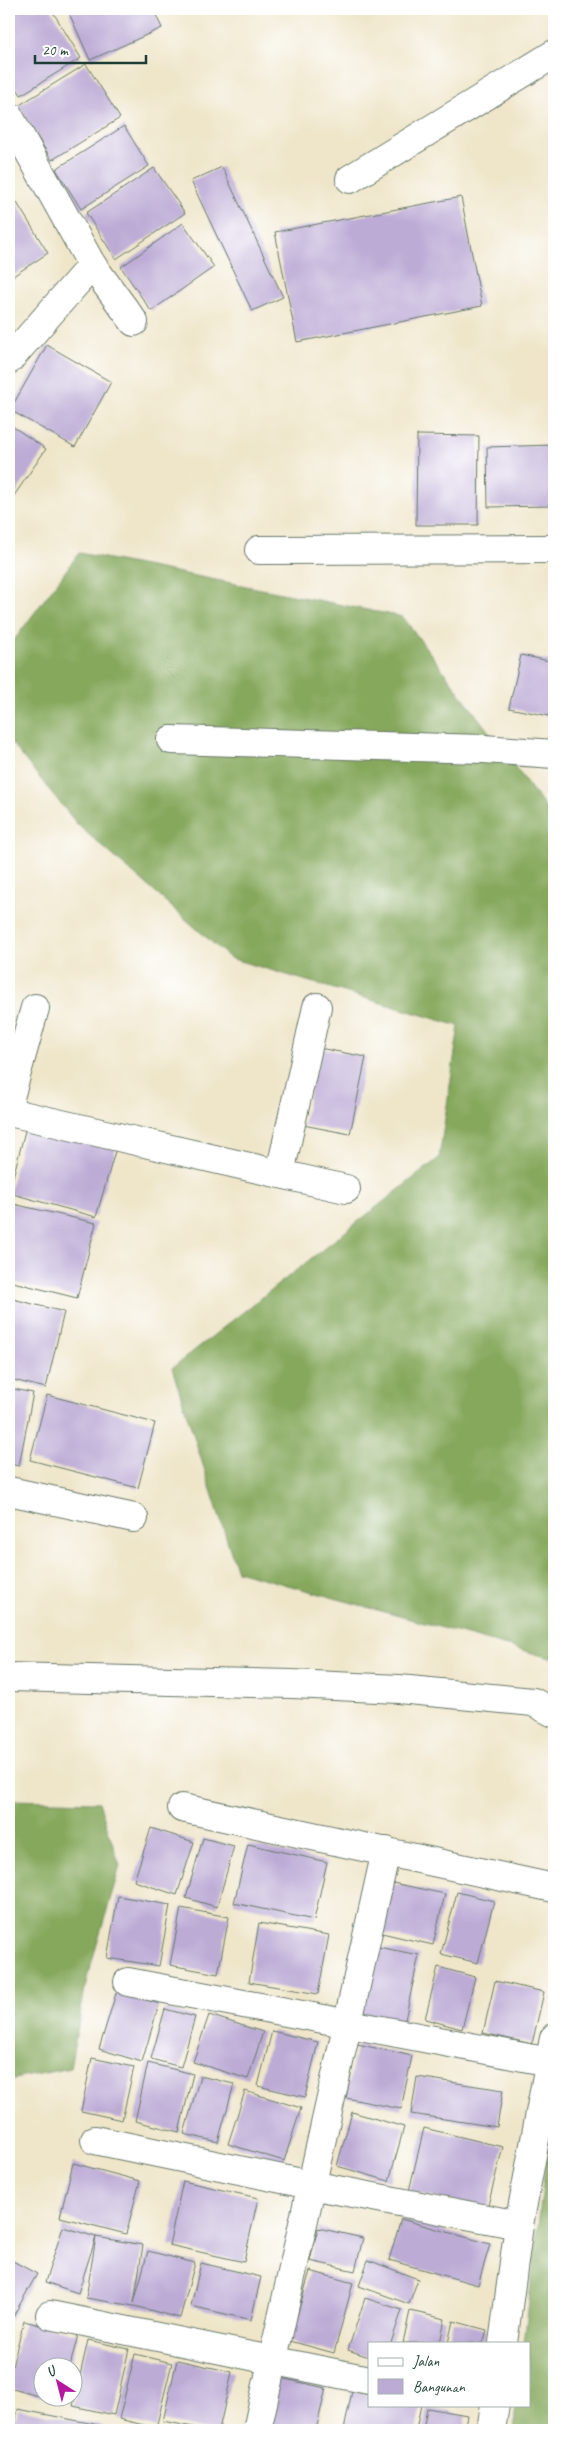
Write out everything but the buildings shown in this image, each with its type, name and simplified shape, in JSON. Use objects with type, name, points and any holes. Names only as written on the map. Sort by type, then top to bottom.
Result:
[{"type":"street","points":[[350,179],[554,54]]},
{"type":"street","points":[[9,116],[92,265],[134,322]]},
{"type":"street","points":[[9,360],[92,265]]},
{"type":"street","points":[[259,550],[554,549]]},
{"type":"street","points":[[171,740],[484,749],[554,754]]},
{"type":"street","points":[[280,1173],[316,1007]]},
{"type":"street","points":[[9,1101],[35,1008]]},
{"type":"street","points":[[9,1112],[346,1189]]},
{"type":"street","points":[[9,1491],[134,1518]]},
{"type":"street","points":[[9,1678],[292,1684],[398,1689],[533,1702],[554,1712]]},
{"type":"street","points":[[182,1808],[554,1888]]},
{"type":"street","points":[[256,2430],[386,1851]]},
{"type":"street","points":[[128,1982],[348,2023],[552,2050],[519,2225],[503,2342]]},
{"type":"street","points":[[95,2140],[311,2185],[519,2225]]},
{"type":"street","points":[[50,2314],[368,2380]]},
{"type":"green space","points":[[79,553],[403,617],[554,819],[554,1659],[237,1571],[172,1368],[439,1158],[459,1026],[230,958],[78,825],[9,740],[9,647]]},
{"type":"green space","points":[[9,1800],[99,1802],[120,1866],[87,1978],[70,2068],[9,2080]]},
{"type":"green space","points":[[554,2093],[554,2430],[513,2430],[516,2406],[530,2406],[530,2342],[524,2342]]}]
